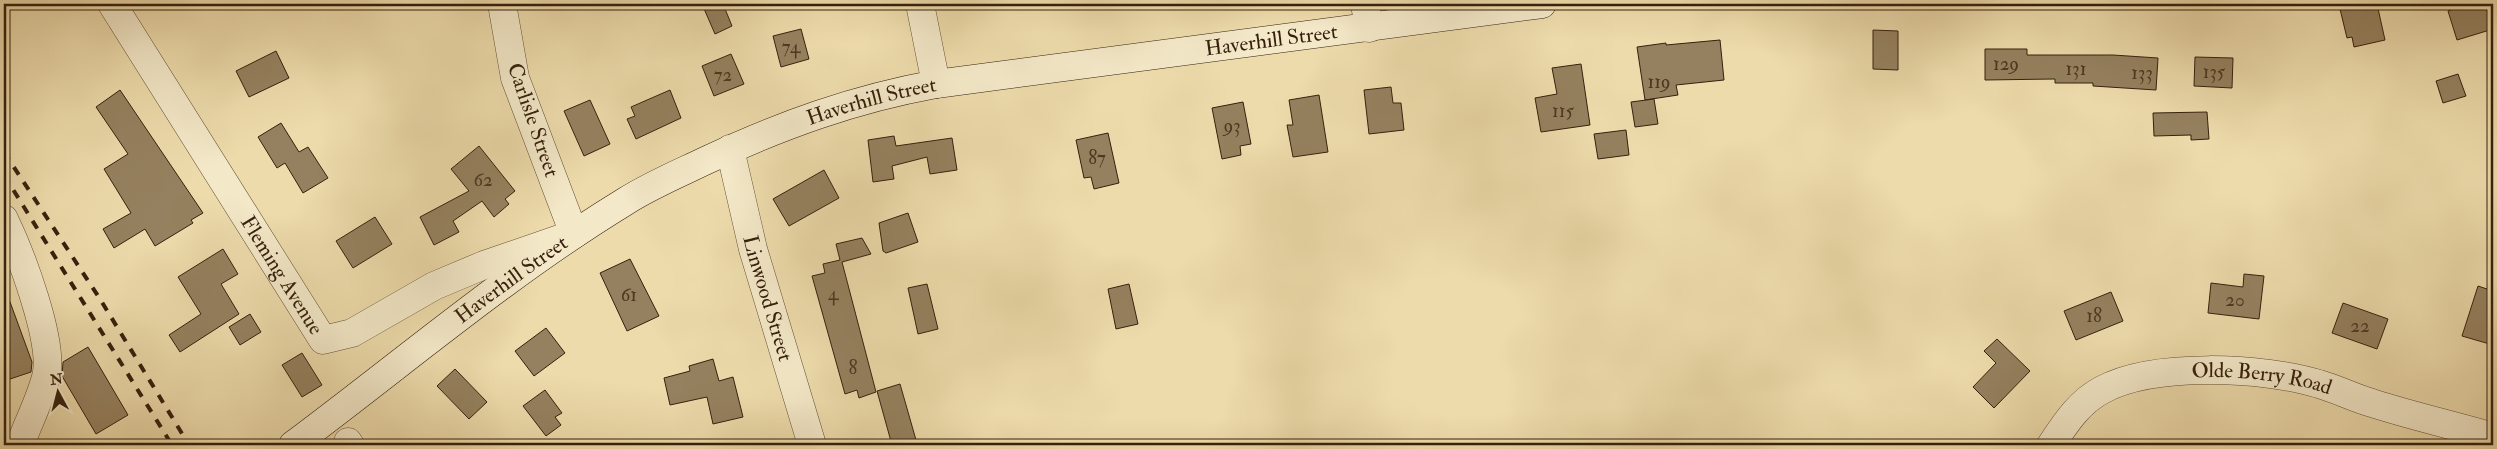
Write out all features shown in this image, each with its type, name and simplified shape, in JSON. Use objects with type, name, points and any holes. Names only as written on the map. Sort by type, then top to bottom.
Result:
[{"type":"street","name":"Fleming Avenue","points":[[112,4],[323,340],[352,333],[434,286],[484,265],[574,234]]},
{"type":"street","name":"Carlisle Street","points":[[502,4],[515,78],[574,234]]},
{"type":"street","points":[[920,4],[936,84]]},
{"type":"street","name":"Haverhill Street","points":[[293,445],[462,315],[574,234],[627,199],[771,131],[859,100],[936,84],[1367,16],[1542,4]]},
{"type":"street","name":"Linwood Street","points":[[730,149],[753,249],[812,445]]},
{"type":"street","points":[[4,220],[35,304],[45,339],[48,363],[46,377],[20,445]]},
{"type":"street","name":"Olde Berry Road","points":[[2051,445],[2070,415],[2100,390],[2125,379],[2168,372],[2216,371],[2268,373],[2318,383],[2372,403],[2493,437]]},
{"type":"building","points":[[702,4],[723,4],[732,26],[715,34]]},
{"type":"building","points":[[2365,4],[2377,4],[2385,40],[2354,47],[2352,37],[2347,38],[2340,9]]},
{"type":"building","points":[[2452,4],[2485,4],[2493,29],[2457,40],[2448,11],[2454,9]]},
{"type":"building","points":[[801,29],[809,59],[781,67],[773,36]]},
{"type":"building","points":[[1873,30],[1898,31],[1898,70],[1873,69]]},
{"type":"building","points":[[1720,40],[1724,80],[1676,85],[1678,95],[1645,100],[1637,47],[1666,43],[1666,45]]},
{"type":"building","points":[[1985,49],[2027,49],[2027,55],[2113,55],[2158,58],[2156,90],[2093,86],[2093,83],[2055,83],[2055,79],[1985,80]]},
{"type":"building","points":[[276,51],[289,78],[249,97],[236,71]]},
{"type":"building","points":[[731,54],[744,84],[714,96],[702,66]]},
{"type":"building","points":[[2195,57],[2233,58],[2232,88],[2194,86]]},
{"type":"building","points":[[1581,64],[1590,125],[1541,132],[1535,98],[1557,94],[1552,68]]},
{"type":"building","points":[[2458,74],[2466,96],[2443,103],[2436,81]]},
{"type":"building","points":[[1391,87],[1393,103],[1401,103],[1404,130],[1369,134],[1364,90]]},
{"type":"building","points":[[120,90],[203,213],[191,220],[193,223],[155,246],[145,229],[114,248],[103,229],[131,213],[104,169],[128,154],[96,107]]},
{"type":"building","points":[[670,90],[681,118],[636,139],[627,119],[635,116],[631,107]]},
{"type":"building","points":[[1319,95],[1328,152],[1293,157],[1287,125],[1293,125],[1289,100]]},
{"type":"building","points":[[1654,99],[1658,124],[1635,127],[1631,102]]},
{"type":"building","points":[[590,100],[610,144],[584,156],[564,111]]},
{"type":"building","points":[[1243,102],[1251,144],[1240,146],[1241,155],[1222,159],[1212,108]]},
{"type":"building","points":[[2207,112],[2209,139],[2191,140],[2191,135],[2154,136],[2153,113]]},
{"type":"building","points":[[281,123],[299,152],[308,147],[328,178],[303,193],[285,163],[277,168],[258,137]]},
{"type":"building","points":[[1626,130],[1629,155],[1598,159],[1594,134]]},
{"type":"building","points":[[1108,133],[1119,183],[1094,189],[1091,177],[1084,178],[1076,140]]},
{"type":"building","points":[[894,136],[896,146],[952,138],[957,170],[930,174],[927,157],[892,166],[894,179],[873,182],[868,140]]},
{"type":"building","points":[[479,146],[515,191],[505,199],[509,204],[494,217],[482,201],[453,221],[459,232],[434,245],[420,217],[469,191],[451,169]]},
{"type":"building","points":[[824,170],[839,198],[789,226],[773,199]]},
{"type":"building","points":[[908,213],[918,242],[886,253],[883,251],[879,223]]},
{"type":"building","points":[[375,217],[392,244],[353,268],[336,241]]},
{"type":"building","points":[[862,238],[871,254],[842,262],[876,392],[859,398],[857,390],[845,394],[812,276],[825,273],[823,264],[840,260],[836,244]]},
{"type":"building","points":[[223,249],[238,274],[221,284],[239,314],[180,352],[169,335],[201,314],[178,277]]},
{"type":"building","points":[[630,259],[659,316],[627,331],[600,273]]},
{"type":"building","points":[[2244,274],[2264,276],[2259,319],[2208,313],[2211,283],[2243,287]]},
{"type":"building","points":[[927,284],[938,329],[918,334],[908,288]]},
{"type":"building","points":[[1129,284],[1138,324],[1116,329],[1108,289]]},
{"type":"building","points":[[2478,286],[2493,291],[2493,345],[2462,336]]},
{"type":"building","points":[[4,291],[6,291],[32,362],[31,372],[4,381]]},
{"type":"building","points":[[2111,292],[2123,321],[2076,340],[2064,311]]},
{"type":"building","points":[[2343,303],[2388,319],[2377,349],[2332,333]]},
{"type":"building","points":[[250,314],[261,332],[240,345],[229,327]]},
{"type":"building","points":[[546,328],[565,353],[534,376],[515,351]]},
{"type":"building","points":[[1997,339],[2030,371],[1994,408],[1973,387],[1996,363],[1984,351]]},
{"type":"building","points":[[88,347],[128,415],[96,434],[62,376],[63,362]]},
{"type":"building","points":[[302,353],[322,385],[302,397],[282,365]]},
{"type":"building","points":[[713,359],[719,381],[733,377],[743,417],[713,424],[707,397],[670,405],[664,378],[690,371],[689,366]]},
{"type":"building","points":[[455,369],[487,402],[469,419],[437,386]]},
{"type":"building","points":[[900,384],[916,440],[892,445],[877,391]]},
{"type":"building","points":[[545,390],[562,413],[555,417],[561,425],[546,436],[523,406]]},
{"type":"railway","points":[[4,152],[100,299],[189,445]]},
{"type":"railway","points":[[4,175],[172,445]]}]
